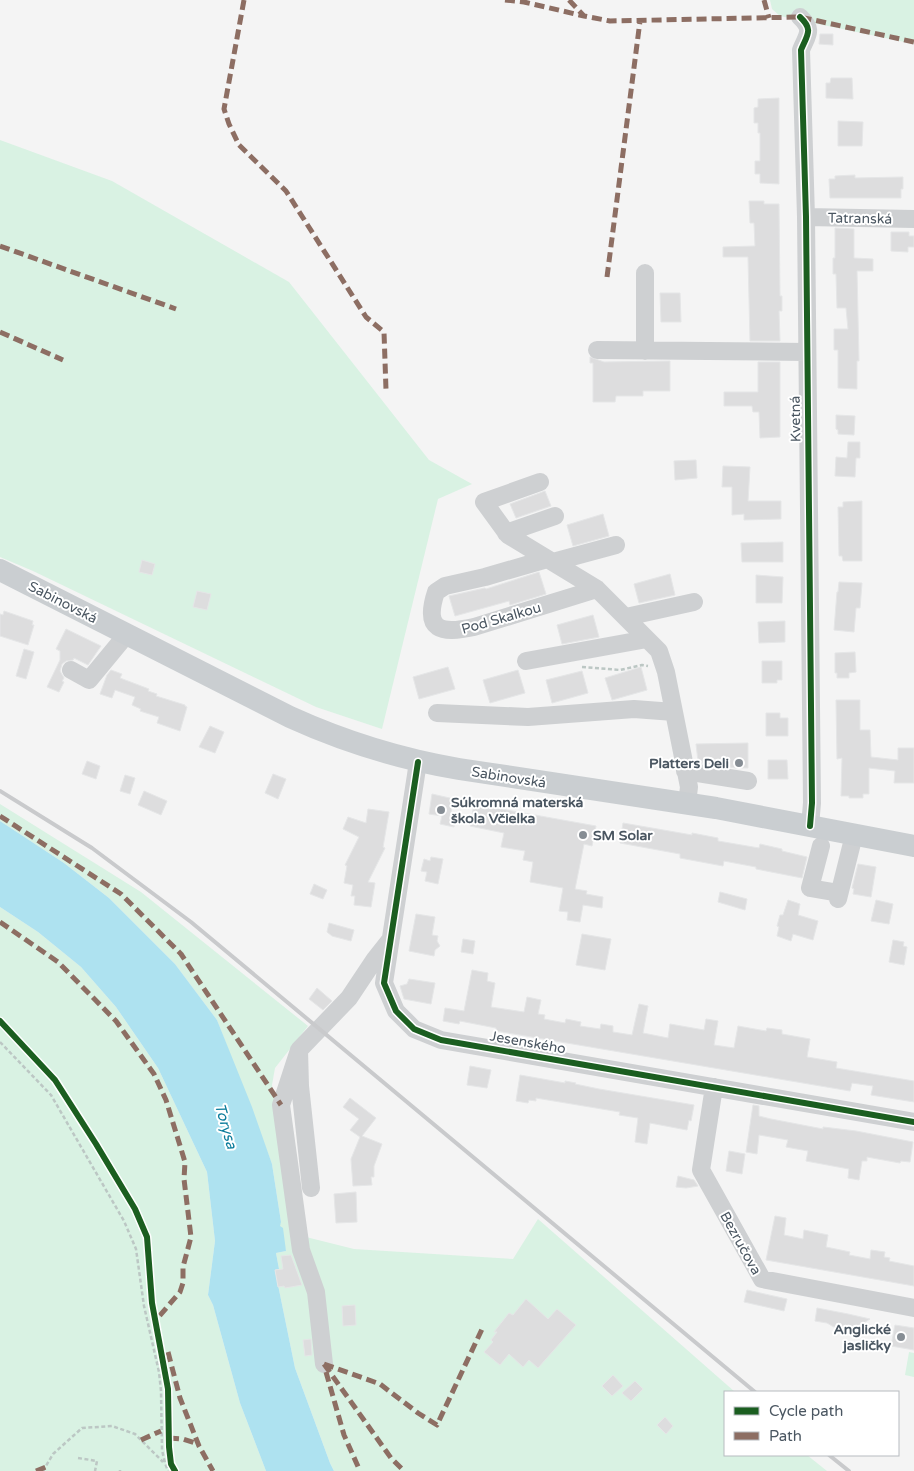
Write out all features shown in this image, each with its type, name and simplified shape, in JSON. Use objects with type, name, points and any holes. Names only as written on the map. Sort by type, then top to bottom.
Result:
[{"type":"main road","name":"Sabinovská","points":[[0,570],[290,717],[350,741],[418,762],[687,803],[914,846]]},
{"type":"street","name":"Kvetná","points":[[800,17],[807,24],[809,32],[801,50],[806,217],[812,803],[810,826]]},
{"type":"street","name":"Tatranská","points":[[806,217],[914,219]]},
{"type":"street","points":[[645,273],[645,351]]},
{"type":"street","points":[[597,350],[807,352]]},
{"type":"street","points":[[540,482],[484,502],[506,533],[597,589],[659,651],[666,672],[689,786],[687,803]]},
{"type":"street","points":[[506,533],[555,516]]},
{"type":"street","name":"Pod Skalkou","points":[[597,589],[474,627],[453,631],[441,630],[434,622],[431,608],[436,592],[445,586],[616,545]]},
{"type":"street","points":[[626,618],[694,602]]},
{"type":"street","points":[[71,670],[89,680],[127,634]]},
{"type":"street","points":[[526,661],[647,639]]},
{"type":"street","points":[[436,713],[528,717],[634,709],[674,712]]},
{"type":"street","name":"Jesenského","points":[[418,762],[384,983],[396,1011],[414,1029],[441,1040],[914,1122]]},
{"type":"street","points":[[685,770],[748,781]]},
{"type":"street","points":[[821,846],[810,888],[839,896],[854,834]]},
{"type":"street","name":"Jesenského","points":[[299,1050],[349,998],[390,940]]},
{"type":"street","points":[[299,1050],[300,1086],[311,1188]]},
{"type":"street","points":[[299,1050],[281,1105],[302,1250],[316,1292],[324,1364]]},
{"type":"street","name":"Bezručova","points":[[714,1087],[701,1170],[762,1279],[914,1308]]},
{"type":"path","points":[[578,667],[620,670],[642,665],[666,672]]},
{"type":"path","points":[[0,1042],[51,1095],[124,1221],[136,1249],[144,1306],[162,1391],[162,1450],[164,1463],[168,1471]]},
{"type":"path","points":[[165,1364],[167,1380]]},
{"type":"path","points":[[168,1389],[169,1447],[171,1464],[175,1471]]},
{"type":"path","points":[[43,1471],[53,1454],[82,1428],[112,1426],[135,1434],[164,1463]]},
{"type":"path","points":[[78,1458],[97,1461],[95,1471]]},
{"type":"green space","points":[[770,0],[914,0],[914,44],[780,16],[772,9]]},
{"type":"green space","points":[[0,140],[112,181],[289,282],[429,460],[472,484],[438,499],[382,729],[316,707],[33,571],[0,557]]},
{"type":"green space","points":[[0,804],[141,892],[308,1026],[275,1068],[272,1085],[294,1234],[354,1249],[513,1259],[538,1219],[734,1391],[724,1391],[724,1456],[808,1456],[827,1471],[334,1471],[295,1368],[277,1280],[275,1270],[279,1269],[276,1253],[286,1251],[279,1226],[281,1222],[272,1164],[217,1020],[175,964],[109,898],[64,863],[0,821]]},
{"type":"green space","points":[[0,907],[38,932],[81,967],[116,1007],[158,1068],[207,1172],[215,1241],[208,1295],[213,1305],[240,1403],[266,1471],[0,1471]]},
{"type":"green space","points":[[909,1352],[914,1353],[914,1377],[905,1375]]},
{"type":"water","name":"Torysa","points":[[0,821],[64,863],[109,898],[175,964],[217,1020],[252,1107],[272,1164],[281,1222],[280,1226],[283,1228],[286,1251],[276,1253],[279,1269],[275,1270],[277,1280],[295,1368],[334,1471],[266,1471],[240,1403],[213,1305],[208,1295],[215,1241],[207,1172],[158,1068],[116,1007],[81,967],[38,932],[0,907]]},
{"type":"building","points":[[820,34],[833,34],[833,45],[819,44]]},
{"type":"building","points":[[831,78],[852,78],[853,99],[826,98],[826,83],[830,83]]},
{"type":"building","points":[[779,98],[779,184],[760,183],[760,174],[755,174],[755,161],[760,161],[760,133],[758,133],[758,123],[754,123],[754,108],[758,107],[758,99]]},
{"type":"building","points":[[838,121],[863,122],[862,146],[838,146]]},
{"type":"building","points":[[855,175],[855,178],[903,177],[901,198],[830,198],[829,179],[835,179],[835,176]]},
{"type":"building","points":[[749,201],[779,204],[780,296],[782,296],[782,311],[779,311],[780,341],[750,341],[748,257],[723,257],[723,247],[755,246],[754,223],[750,223]]},
{"type":"building","points":[[835,228],[854,229],[854,258],[873,259],[873,271],[857,271],[859,361],[857,361],[857,389],[838,388],[838,350],[834,350],[834,329],[848,329],[846,308],[837,308],[836,274],[833,274]]},
{"type":"building","points":[[891,232],[909,232],[909,236],[914,236],[914,247],[908,247],[908,252],[891,251]]},
{"type":"building","points":[[660,293],[680,293],[681,322],[661,322]]},
{"type":"building","points":[[590,357],[604,362],[670,361],[670,391],[643,391],[643,396],[616,396],[615,402],[593,402],[593,363],[590,363]]},
{"type":"building","points":[[758,362],[780,362],[780,437],[760,438],[759,412],[753,412],[752,406],[724,406],[724,392],[758,392]]},
{"type":"building","points":[[836,415],[855,416],[854,435],[838,434]]},
{"type":"building","points":[[848,442],[860,442],[860,458],[856,458],[855,477],[835,476],[836,457],[847,458]]},
{"type":"building","points":[[696,460],[697,478],[675,480],[674,461]]},
{"type":"building","points":[[723,466],[750,467],[748,501],[781,501],[781,519],[744,520],[744,514],[732,515],[732,487],[722,487]]},
{"type":"building","points":[[545,491],[551,506],[516,518],[510,504]]},
{"type":"building","points":[[862,501],[862,561],[843,561],[842,556],[839,556],[838,507],[843,507],[843,502]]},
{"type":"building","points":[[603,514],[609,536],[573,546],[567,525]]},
{"type":"building","points":[[783,542],[783,562],[742,562],[741,543]]},
{"type":"building","points":[[142,560],[155,564],[152,575],[139,572]]},
{"type":"building","points":[[539,572],[546,594],[510,605],[509,601],[455,616],[449,596],[486,589]]},
{"type":"building","points":[[670,574],[675,595],[639,603],[634,584]]},
{"type":"building","points":[[756,575],[783,577],[782,603],[756,603]]},
{"type":"building","points":[[839,582],[862,583],[860,608],[856,608],[854,632],[834,630]]},
{"type":"building","points":[[197,591],[211,594],[207,610],[193,607]]},
{"type":"building","points":[[4,611],[33,621],[32,625],[34,625],[28,645],[0,636],[0,614],[3,615]]},
{"type":"building","points":[[593,615],[599,637],[562,644],[557,625]]},
{"type":"building","points":[[785,621],[785,642],[759,643],[758,622]]},
{"type":"building","points":[[66,629],[101,646],[88,665],[74,658],[62,664],[60,671],[64,678],[62,681],[64,682],[59,692],[47,687],[60,660],[60,651],[56,649]]},
{"type":"building","points":[[24,649],[34,652],[26,679],[16,676]]},
{"type":"building","points":[[855,652],[856,672],[849,673],[849,678],[837,678],[837,673],[835,673],[835,653]]},
{"type":"building","points":[[762,661],[782,661],[782,680],[777,680],[777,683],[762,683]]},
{"type":"building","points":[[448,667],[455,689],[419,699],[413,677]]},
{"type":"building","points":[[641,667],[647,690],[612,700],[605,678]]},
{"type":"building","points":[[111,670],[122,674],[120,678],[149,689],[148,691],[157,694],[156,696],[185,705],[187,707],[180,731],[157,723],[159,717],[140,711],[141,709],[132,705],[135,697],[115,690],[112,698],[100,694],[107,675]]},
{"type":"building","points":[[518,670],[525,693],[490,703],[483,680]]},
{"type":"building","points":[[582,671],[588,693],[552,703],[546,680]]},
{"type":"building","points":[[836,700],[860,700],[860,730],[870,730],[871,757],[898,760],[898,748],[914,748],[914,783],[894,783],[895,771],[869,768],[869,794],[863,794],[863,798],[841,796],[842,758],[837,759]]},
{"type":"building","points":[[766,713],[780,713],[780,718],[788,718],[788,736],[766,736]]},
{"type":"building","points":[[210,726],[224,732],[215,753],[199,747]]},
{"type":"building","points":[[748,743],[748,768],[736,768],[698,761],[696,744]]},
{"type":"building","points":[[768,760],[787,760],[788,779],[768,779]]},
{"type":"building","points":[[87,761],[100,766],[96,779],[82,774]]},
{"type":"building","points":[[273,774],[286,779],[278,799],[265,793]]},
{"type":"building","points":[[125,775],[135,778],[130,794],[120,791]]},
{"type":"building","points":[[144,791],[167,801],[161,815],[138,805]]},
{"type":"building","name":"Súkromná materská škola Včielka","points":[[432,794],[454,799],[450,816],[456,817],[454,827],[440,824],[442,816],[429,814]]},
{"type":"building","points":[[474,804],[596,826],[592,846],[584,844],[575,889],[587,891],[586,894],[603,897],[602,908],[583,905],[580,922],[567,920],[568,912],[559,911],[563,888],[530,882],[533,862],[523,860],[525,851],[501,847],[504,833],[470,826]]},
{"type":"building","points":[[368,809],[389,812],[383,847],[385,848],[368,882],[375,883],[371,907],[354,905],[355,896],[351,896],[353,885],[344,883],[347,866],[345,865],[359,837],[343,829],[348,817],[366,823]]},
{"type":"building","points":[[623,823],[692,835],[692,833],[718,838],[718,841],[759,848],[760,844],[782,849],[782,851],[807,857],[802,878],[724,861],[723,866],[680,858],[680,854],[620,843]]},
{"type":"building","points":[[431,857],[443,859],[438,884],[425,881],[427,872],[421,871],[424,859],[430,861]]},
{"type":"building","points":[[858,864],[876,867],[871,897],[853,894],[854,889],[852,888]]},
{"type":"building","points":[[314,884],[327,890],[323,899],[310,894]]},
{"type":"building","points":[[720,892],[747,899],[745,910],[718,902]]},
{"type":"building","points":[[788,900],[800,904],[798,915],[818,921],[813,940],[793,934],[791,941],[777,936],[780,915],[783,915]]},
{"type":"building","points":[[876,900],[893,904],[889,924],[871,921]]},
{"type":"building","points":[[416,914],[435,917],[432,935],[438,936],[437,941],[440,946],[435,950],[434,956],[409,951]]},
{"type":"building","points":[[329,923],[354,930],[351,941],[332,936],[327,932]]},
{"type":"building","points":[[582,934],[611,939],[605,970],[576,965]]},
{"type":"building","points":[[463,939],[475,941],[473,954],[461,952]]},
{"type":"building","points":[[893,940],[904,942],[903,946],[907,947],[904,965],[889,962]]},
{"type":"building","points":[[472,970],[488,973],[487,981],[495,983],[491,1007],[524,1012],[527,997],[541,1000],[538,1014],[545,1015],[544,1019],[565,1023],[566,1019],[581,1022],[580,1026],[600,1029],[601,1024],[613,1026],[613,1032],[632,1035],[639,1004],[648,1006],[643,1033],[668,1038],[670,1024],[704,1030],[706,1019],[718,1021],[714,1045],[734,1048],[738,1026],[766,1031],[767,1028],[782,1030],[782,1034],[810,1039],[807,1057],[837,1062],[836,1068],[914,1081],[914,1102],[871,1095],[873,1086],[852,1083],[850,1091],[496,1031],[496,1028],[460,1021],[459,1024],[443,1021],[445,1008],[464,1011]]},
{"type":"building","points":[[409,979],[435,983],[431,1004],[404,999],[400,986],[407,984]]},
{"type":"building","points":[[317,988],[332,1001],[323,1010],[309,999]]},
{"type":"building","points":[[470,1066],[491,1070],[487,1088],[467,1085]]},
{"type":"building","points":[[520,1075],[565,1083],[565,1081],[599,1089],[694,1105],[691,1121],[689,1120],[687,1130],[650,1123],[647,1144],[635,1142],[638,1118],[619,1115],[620,1112],[536,1098],[536,1101],[529,1100],[528,1103],[516,1101]]},
{"type":"building","points":[[350,1098],[376,1118],[362,1136],[382,1144],[374,1166],[374,1177],[371,1177],[372,1185],[353,1186],[351,1159],[360,1137],[350,1130],[359,1119],[343,1107]]},
{"type":"building","points":[[753,1105],[759,1106],[759,1116],[771,1119],[823,1129],[823,1127],[856,1131],[913,1142],[910,1162],[901,1161],[900,1163],[867,1157],[867,1161],[862,1161],[859,1180],[848,1178],[849,1169],[806,1161],[808,1151],[786,1147],[788,1140],[759,1135],[757,1154],[746,1152]]},
{"type":"building","points":[[729,1151],[745,1154],[742,1174],[726,1171]]},
{"type":"building","points":[[678,1176],[694,1180],[698,1186],[676,1187]]},
{"type":"building","points":[[356,1192],[357,1222],[336,1223],[334,1194]]},
{"type":"building","points":[[775,1216],[786,1218],[784,1235],[803,1239],[804,1230],[828,1235],[826,1247],[850,1252],[849,1255],[870,1259],[871,1250],[885,1252],[884,1257],[890,1258],[889,1261],[914,1266],[914,1286],[766,1260]]},
{"type":"building","points":[[291,1255],[302,1285],[285,1288],[284,1286],[278,1287],[275,1270],[283,1269],[281,1256]]},
{"type":"building","points":[[747,1290],[787,1299],[784,1311],[744,1302]]},
{"type":"building","points":[[526,1299],[548,1319],[557,1309],[576,1325],[538,1368],[529,1360],[523,1367],[509,1354],[500,1365],[484,1352],[493,1342],[491,1340],[497,1332],[494,1332],[509,1313],[513,1315]]},
{"type":"building","points":[[355,1305],[356,1325],[343,1326],[342,1306]]},
{"type":"building","points":[[817,1308],[870,1319],[859,1326],[857,1335],[844,1333],[827,1323],[815,1321]]},
{"type":"building","name":"Anglické jasličky","points":[[895,1325],[914,1328],[914,1350],[891,1346]]},
{"type":"building","points":[[311,1339],[312,1355],[305,1356],[303,1340]]},
{"type":"building","points":[[613,1375],[623,1386],[612,1396],[602,1386]]},
{"type":"building","points":[[635,1381],[643,1389],[631,1401],[622,1393]]},
{"type":"building","points":[[665,1417],[673,1426],[666,1434],[657,1425]]},
{"type":"railway","points":[[0,791],[92,848],[191,922],[754,1391]]},
{"type":"railway","points":[[830,1456],[849,1471]]},
{"type":"marked path","points":[[244,0],[224,109],[229,124],[239,145],[286,191],[366,317],[384,332],[386,390]]},
{"type":"marked path","points":[[505,0],[524,2],[584,16]]},
{"type":"marked path","points":[[569,0],[584,16],[610,21],[800,17],[914,42]]},
{"type":"marked path","points":[[764,0],[769,18]]},
{"type":"marked path","points":[[607,277],[640,21]]},
{"type":"marked path","points":[[0,246],[176,309]]},
{"type":"marked path","points":[[0,332],[63,360]]},
{"type":"marked path","points":[[0,816],[121,894],[181,954],[281,1105]]},
{"type":"marked path","points":[[0,922],[58,962],[116,1021],[154,1074],[166,1100],[185,1162],[184,1179],[191,1237],[183,1267],[183,1283],[180,1292],[156,1320]]},
{"type":"marked path","points":[[324,1364],[380,1384],[437,1425],[483,1327]]},
{"type":"marked path","points":[[168,1352],[180,1398],[199,1446],[213,1471]]},
{"type":"marked path","points":[[324,1364],[391,1458],[404,1471]]},
{"type":"marked path","points":[[326,1372],[344,1435],[360,1471]]},
{"type":"marked path","points":[[141,1440],[161,1431]]},
{"type":"marked path","points":[[169,1438],[183,1439],[198,1444]]},
{"type":"marked path","points":[[36,1471],[46,1467]]},
{"type":"cycle path","points":[[800,17],[808,29],[801,50],[806,217],[812,803],[810,826]]},
{"type":"cycle path","points":[[418,762],[384,983],[396,1011],[414,1029],[441,1040],[914,1122]]},
{"type":"cycle path","points":[[0,1021],[55,1080],[135,1209],[147,1237],[152,1303],[168,1389],[171,1464],[175,1471]]},
{"type":"place","name":"Platters Deli","points":[[739,763]]},
{"type":"place","name":"Súkromná materská škola Včielka","points":[[441,810]]},
{"type":"place","name":"SM Solar","points":[[583,835]]},
{"type":"place","name":"Anglické jasličky","points":[[901,1337]]}]
